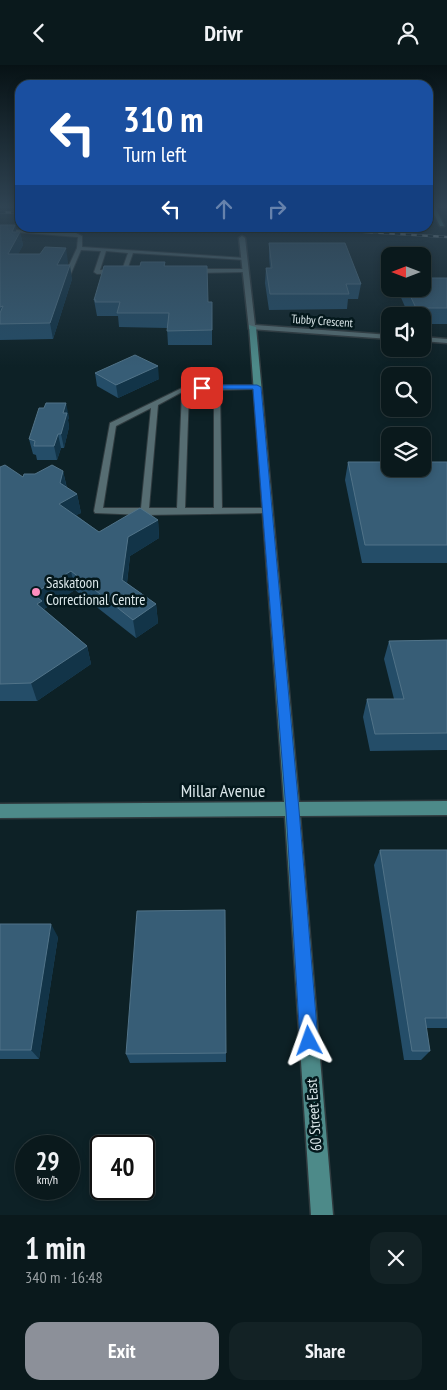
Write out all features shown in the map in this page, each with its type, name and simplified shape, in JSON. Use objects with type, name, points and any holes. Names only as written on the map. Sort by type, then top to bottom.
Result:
[{"type":"street","points":[[245,260],[252,327]]},
{"type":"street","name":"Tubby Crescent","points":[[252,327],[381,336]]},
{"type":"street","name":"60 Street East","points":[[252,327],[292,810],[322,1215]]},
{"type":"street","points":[[431,340],[447,341]]},
{"type":"street","name":"Millar Avenue","points":[[0,811],[447,808]]},
{"type":"lane","points":[[68,277],[74,260]]},
{"type":"lane","points":[[101,260],[97,272],[124,272],[128,260]]},
{"type":"lane","points":[[169,260],[204,261],[204,271]]},
{"type":"lane","points":[[185,271],[246,271]]},
{"type":"lane","points":[[217,387],[218,511]]},
{"type":"lane","points":[[257,387],[186,388],[113,425],[98,511],[267,511]]},
{"type":"lane","points":[[181,511],[186,388]]},
{"type":"lane","points":[[144,512],[155,405]]},
{"type":"building","points":[[0,260],[60,260],[57,265],[70,265],[50,323],[0,324],[0,313],[3,306],[0,307]]},
{"type":"building","points":[[271,260],[352,260],[361,284],[346,284],[349,294],[270,294],[266,268],[272,268]]},
{"type":"building","points":[[141,262],[165,262],[164,266],[207,266],[208,302],[212,302],[212,330],[167,331],[169,313],[117,313],[120,302],[95,302],[104,266],[140,266]]},
{"type":"building","points":[[431,278],[447,278],[447,308],[416,307],[411,297],[431,297]]},
{"type":"building","points":[[135,355],[158,366],[116,385],[95,373]]},
{"type":"building","points":[[46,403],[66,403],[63,413],[67,413],[61,434],[58,434],[54,446],[34,446],[35,441],[29,439],[39,408],[44,408]]},
{"type":"building","points":[[348,462],[381,462],[381,477],[431,477],[431,462],[447,462],[447,545],[365,545]]},
{"type":"building","name":"Saskatoon Correctional Centre","points":[[5,465],[23,477],[24,474],[35,474],[52,465],[63,471],[60,483],[77,494],[59,504],[99,532],[140,508],[158,520],[128,537],[122,580],[156,604],[133,620],[71,571],[33,594],[42,601],[37,604],[87,646],[31,683],[0,684],[0,467]]},
{"type":"building","points":[[447,640],[447,733],[375,734],[367,699],[404,699],[389,641]]},
{"type":"building","points":[[380,850],[447,850],[447,1018],[425,1018],[430,1051],[412,1051]]},
{"type":"building","points":[[225,910],[226,1053],[126,1054],[137,911]]},
{"type":"building","points":[[0,924],[51,924],[31,1050],[0,1050]]},
{"type":"place","name":"Saskatoon Correctional Centre","points":[[36,592]]},
{"type":"route","points":[[202,388],[257,387],[309,1041]]}]
